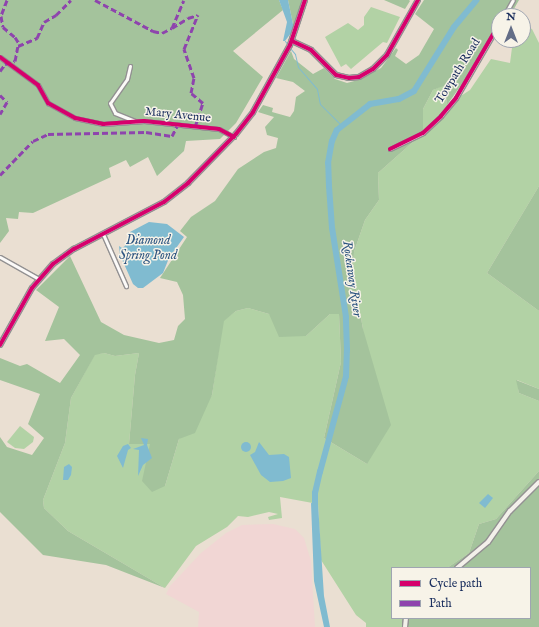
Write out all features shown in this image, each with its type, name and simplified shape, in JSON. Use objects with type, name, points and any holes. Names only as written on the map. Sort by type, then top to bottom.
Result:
[{"type":"street","points":[[0,345],[39,279],[66,253],[169,199],[234,137],[253,112],[291,43],[305,0]]},
{"type":"street","points":[[291,43],[310,50],[336,75],[349,78],[359,76],[373,69],[387,55],[418,0]]},
{"type":"street","name":"Towpath Road","points":[[390,149],[422,132],[441,116],[456,98],[491,38]]},
{"type":"street","name":"Mary Avenue","points":[[0,56],[38,85],[48,103],[75,118],[103,124],[135,121],[219,129],[234,137]]},
{"type":"street","points":[[130,66],[127,80],[110,103],[115,113],[135,121]]},
{"type":"street","points":[[103,234],[126,286]]},
{"type":"street","points":[[0,257],[39,279]]},
{"type":"street","points":[[458,567],[488,542],[510,511],[539,482]]},
{"type":"shaded area","points":[[273,524],[295,529],[304,538],[311,561],[315,627],[198,627],[199,612],[166,594],[170,586],[201,553],[226,533],[242,525]]},
{"type":"green space","points":[[0,0],[279,0],[283,10],[233,51],[263,77],[236,123],[220,139],[186,141],[184,151],[157,176],[148,157],[130,167],[126,160],[109,168],[111,177],[33,213],[19,212],[18,219],[6,218],[9,231],[0,243]]},
{"type":"green space","points":[[288,0],[308,0],[296,34],[292,34],[294,29]]},
{"type":"green space","points":[[384,0],[409,0],[410,1],[405,9]]},
{"type":"green space","points":[[424,0],[519,0],[514,8],[491,8],[491,43],[447,105],[446,85],[433,90],[423,109],[423,133],[378,173],[379,200],[365,220],[354,252],[353,273],[363,329],[391,425],[367,464],[324,438],[341,362],[339,314],[330,314],[306,336],[279,337],[269,314],[248,308],[236,311],[224,321],[212,395],[195,433],[179,439],[165,486],[152,492],[142,481],[150,444],[129,444],[135,375],[139,353],[115,356],[104,353],[95,355],[71,398],[65,443],[43,500],[44,508],[68,531],[165,588],[106,565],[43,555],[0,512],[0,437],[7,447],[32,455],[44,438],[28,424],[40,394],[0,380],[0,358],[20,366],[27,364],[60,383],[80,355],[64,339],[45,341],[59,307],[36,290],[70,256],[101,322],[124,335],[159,343],[174,340],[178,326],[185,319],[183,295],[177,282],[160,278],[187,237],[180,231],[191,217],[215,201],[238,169],[264,152],[276,148],[278,138],[267,135],[265,127],[274,117],[258,112],[263,105],[273,108],[272,112],[290,117],[294,111],[296,97],[305,91],[293,82],[276,78],[291,51],[294,59],[313,74],[324,68],[335,79],[347,83],[358,80],[381,68],[396,48],[398,50],[395,56],[406,64],[419,55],[434,29],[415,14]]},
{"type":"green space","points":[[371,7],[400,17],[387,43],[383,42],[351,69],[346,64],[341,67],[325,37],[348,23],[358,30],[364,25],[364,17]]},
{"type":"green space","points":[[532,29],[539,43],[539,186],[487,273],[539,311],[539,389],[517,380],[519,393],[539,401],[539,471],[496,519],[479,524],[469,553],[448,567],[391,567],[391,619],[404,619],[403,627],[366,627],[366,623],[356,615],[321,560],[318,504],[280,497],[282,518],[269,520],[268,517],[278,514],[269,512],[248,517],[238,516],[227,527],[196,546],[165,588],[68,531],[44,508],[43,500],[65,443],[71,398],[95,354],[104,353],[115,356],[139,353],[135,375],[129,444],[150,444],[165,486],[179,439],[212,395],[223,321],[236,311],[248,308],[269,314],[306,336],[330,314],[339,314],[341,362],[324,438],[367,464],[363,329],[353,273],[354,252],[365,220],[379,200],[378,173],[423,133],[423,109],[433,90],[446,84],[447,105],[470,90],[491,59],[510,63],[512,48],[531,48]]},
{"type":"green space","points":[[539,186],[539,311],[487,273]]},
{"type":"green space","points":[[516,380],[539,389],[539,401],[519,393]]},
{"type":"green space","points":[[20,426],[34,437],[33,442],[24,449],[15,448],[7,442]]},
{"type":"green space","points":[[539,471],[539,627],[403,627],[404,619],[531,619],[531,567],[448,567],[469,553],[479,524],[496,519]]},
{"type":"water","points":[[279,0],[288,0],[294,29],[285,41],[283,41],[287,22]]},
{"type":"water","name":"Diamond Spring Pond","points":[[149,222],[167,224],[184,237],[169,258],[163,273],[143,288],[138,288],[133,284],[120,255],[119,246],[122,248],[125,246],[130,232]]},
{"type":"water","points":[[141,438],[148,439],[147,445],[152,458],[143,465],[138,476],[139,450],[133,449],[144,445]]},
{"type":"water","points":[[246,442],[251,447],[246,452],[241,447]]},
{"type":"water","points":[[259,442],[269,455],[284,454],[289,457],[291,478],[283,481],[270,482],[261,475],[250,455],[255,452]]},
{"type":"water","points":[[128,444],[131,448],[128,450],[123,468],[117,456],[123,446]]},
{"type":"water","points":[[69,464],[72,467],[71,475],[68,480],[63,480],[64,467]]},
{"type":"water","points":[[488,494],[493,498],[485,508],[479,503]]},
{"type":"water","points":[[311,503],[318,504],[324,596],[330,627],[324,627],[314,581]]},
{"type":"waterway","name":"Rockaway River","points":[[315,510],[315,493],[346,376],[346,317],[332,228],[329,186],[328,163],[332,141],[337,130],[370,104],[399,99],[414,91],[454,27],[477,0]]},
{"type":"waterway","points":[[285,41],[288,45]]},
{"type":"waterway","points":[[290,48],[295,54],[298,67],[317,89],[320,104],[342,126]]},
{"type":"marked path","points":[[7,0],[1,16],[3,27],[15,37],[20,45]]},
{"type":"marked path","points":[[0,71],[5,64],[15,61],[18,46],[37,38],[44,22],[56,15],[71,0]]},
{"type":"marked path","points":[[95,0],[153,31],[162,33],[172,28],[184,0]]},
{"type":"marked path","points":[[172,28],[188,18],[198,15]]},
{"type":"marked path","points":[[195,127],[203,103],[191,93],[194,78],[184,49],[198,15]]},
{"type":"marked path","points":[[0,95],[7,102],[0,114]]},
{"type":"marked path","points":[[0,175],[33,141],[48,134],[146,132],[172,136],[177,126]]},
{"type":"cycle path","points":[[0,345],[32,288],[53,264],[74,249],[164,202],[188,183],[236,134],[253,112],[290,45],[305,0]]},
{"type":"cycle path","points":[[292,41],[311,50],[336,75],[349,78],[359,77],[373,69],[387,55],[418,0]]},
{"type":"cycle path","points":[[390,149],[423,133],[441,116],[456,98],[491,38]]},
{"type":"cycle path","points":[[0,57],[38,85],[48,103],[75,118],[103,124],[144,121],[219,129],[234,137]]}]
